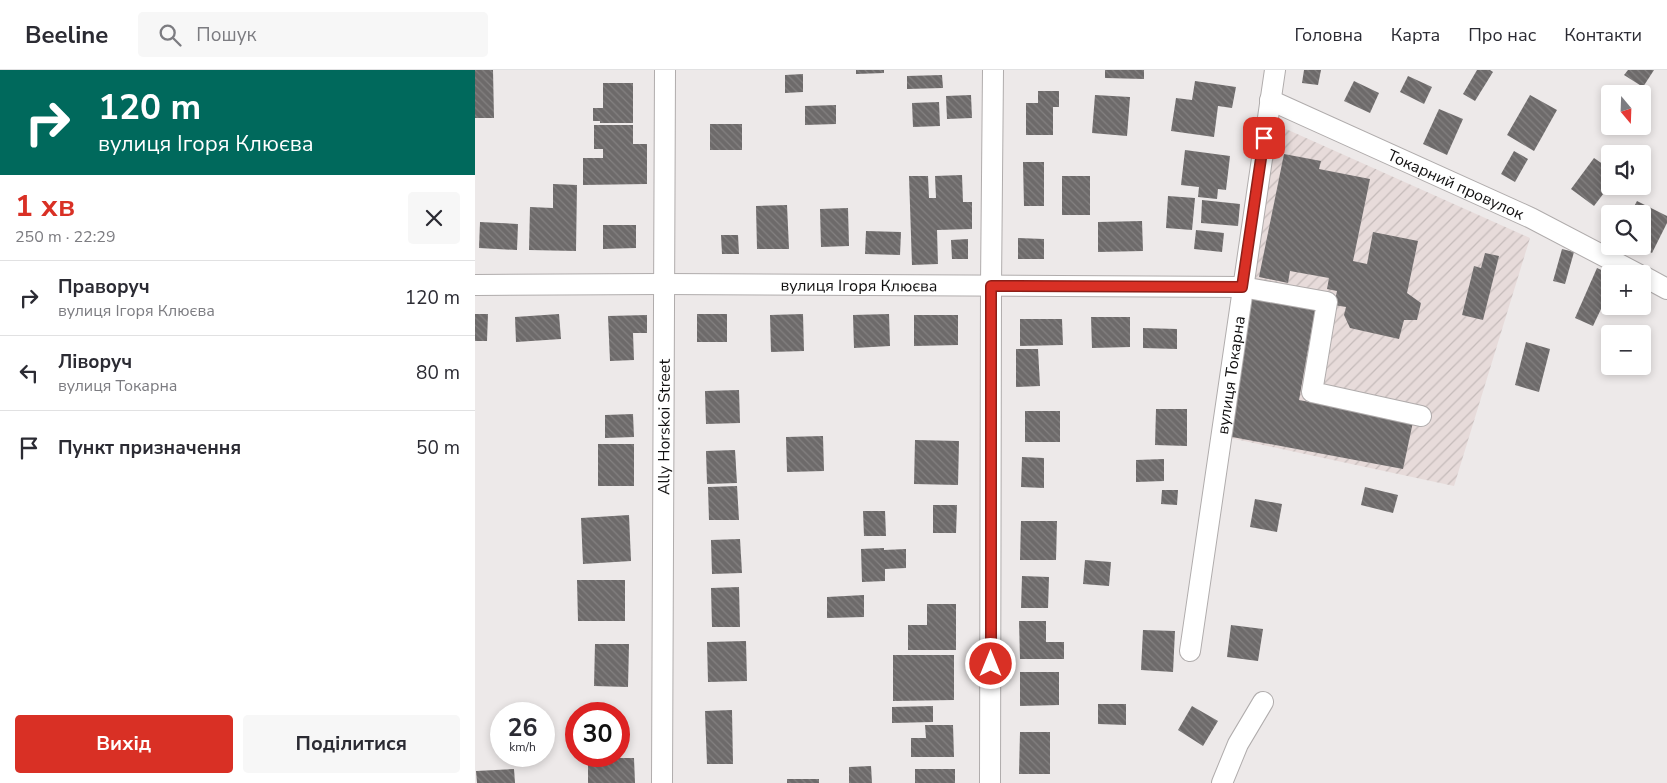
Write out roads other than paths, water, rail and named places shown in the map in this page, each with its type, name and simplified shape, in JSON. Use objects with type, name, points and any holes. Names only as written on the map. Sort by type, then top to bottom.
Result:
[{"type":"street","name":"Ally Horskoi Street","points":[[662,783],[665,70]]},
{"type":"street","points":[[991,783],[993,70]]},
{"type":"street","name":"вулиця Токарна","points":[[1190,651],[1275,70]]},
{"type":"street","name":"Токарний провулок","points":[[1270,100],[1531,218],[1621,265]]},
{"type":"street","points":[[1651,280],[1667,289]]},
{"type":"street","name":"вулиця Ігоря Клюєва","points":[[475,285],[1242,287],[1327,302],[1312,392],[1421,416]]},
{"type":"street","points":[[1222,783],[1238,744],[1263,702]]}]
